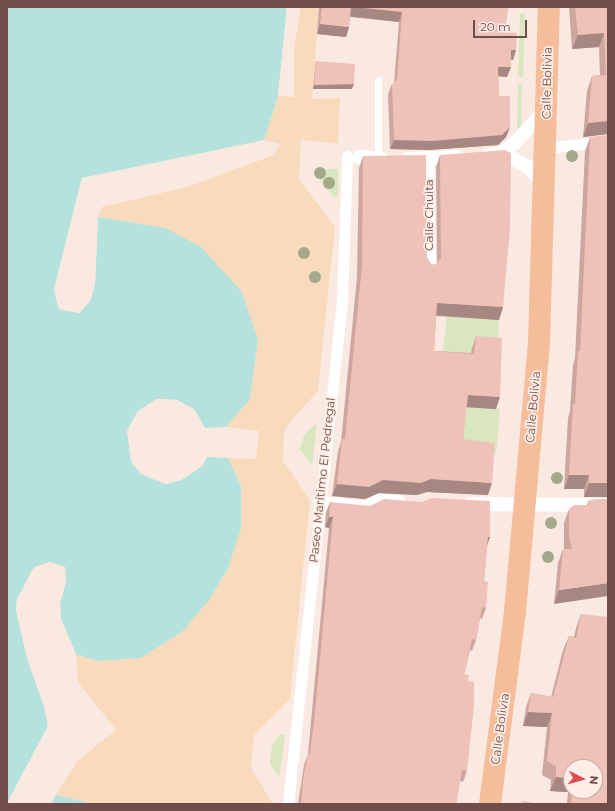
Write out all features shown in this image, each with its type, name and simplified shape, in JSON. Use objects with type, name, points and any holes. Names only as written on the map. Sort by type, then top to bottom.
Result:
[{"type":"main road","name":"Calle Bolivia","points":[[490,804],[515,612],[526,506],[539,341],[546,148],[549,7]]},
{"type":"street","points":[[502,153],[547,108]]},
{"type":"street","points":[[546,148],[608,141]]},
{"type":"street","points":[[353,156],[429,159],[502,153],[530,168],[544,185]]},
{"type":"street","name":"Paseo Marítimo El Pedregal","points":[[288,804],[342,301],[353,156]]},
{"type":"street","name":"Calle Chuita","points":[[429,159],[430,270]]},
{"type":"street","points":[[320,503],[367,508],[378,501],[413,504]]},
{"type":"street","points":[[457,504],[526,506],[608,505]]},
{"type":"lane","points":[[378,80],[378,158]]},
{"type":"green space","points":[[520,13],[525,13],[523,77],[518,77]]},
{"type":"green space","points":[[518,83],[522,83],[521,129],[517,129]]},
{"type":"green space","points":[[317,169],[338,169],[338,195],[334,197],[316,175]]},
{"type":"green space","points":[[447,316],[499,320],[497,350],[470,359],[441,364]]},
{"type":"green space","points":[[463,407],[500,409],[496,455],[460,452]]},
{"type":"green space","points":[[317,423],[312,466],[300,449],[304,435]]},
{"type":"green space","points":[[282,734],[285,735],[280,774],[278,775],[270,764],[272,744]]},
{"type":"sand","points":[[301,7],[319,7],[312,99],[340,98],[338,144],[301,140],[299,179],[335,227],[318,391],[290,422],[284,433],[283,461],[310,500],[290,699],[254,735],[251,768],[273,804],[90,804],[56,795],[77,761],[116,730],[78,682],[76,654],[97,661],[141,658],[183,631],[209,600],[228,568],[241,486],[228,458],[256,459],[259,431],[226,427],[250,399],[258,341],[242,292],[143,224],[98,217],[102,207],[187,187],[274,155],[280,144],[264,140],[278,96],[294,97],[294,49]]},
{"type":"water","points":[[7,7],[287,7],[278,96],[264,140],[82,178],[54,290],[59,309],[79,313],[90,301],[95,284],[98,217],[166,228],[201,247],[242,292],[258,340],[250,399],[226,427],[205,428],[193,409],[177,400],[157,399],[138,411],[127,431],[132,462],[141,474],[166,484],[181,480],[202,466],[207,456],[228,458],[241,486],[241,528],[228,568],[209,600],[183,631],[141,658],[97,661],[76,654],[61,619],[60,603],[66,582],[65,567],[50,562],[34,568],[17,599],[16,610],[27,658],[44,706],[48,726],[7,803]]},
{"type":"water","points":[[56,795],[86,802],[90,804],[51,804]]},
{"type":"pier","points":[[287,7],[289,7],[280,96],[278,96]]},
{"type":"pier","points":[[266,140],[83,180],[56,290],[61,308],[78,311],[88,300],[93,284],[98,215],[95,284],[90,301],[79,313],[59,309],[54,290],[82,178]]},
{"type":"pier","points":[[157,399],[177,400],[194,409],[205,428],[228,428],[204,429],[192,411],[176,402],[157,401],[139,412],[129,432],[133,461],[143,472],[166,482],[180,479],[200,464],[206,455],[230,458],[207,457],[202,466],[192,473],[181,480],[166,484],[141,474],[131,462],[127,431],[138,411]]},
{"type":"pier","points":[[50,562],[65,567],[66,582],[60,603],[61,619],[76,656],[59,619],[58,603],[64,581],[63,569],[50,564],[35,569],[19,599],[18,610],[29,657],[46,706],[50,726],[7,804],[48,726],[44,706],[27,658],[16,610],[17,599],[34,567]]},
{"type":"building","points":[[322,7],[351,7],[349,27],[320,24]]},
{"type":"building","points":[[355,7],[508,7],[505,32],[517,33],[516,50],[511,50],[511,67],[498,67],[499,96],[510,96],[510,127],[502,135],[432,141],[394,140],[392,84],[397,80],[402,12]]},
{"type":"building","points":[[575,7],[608,7],[608,121],[588,123],[592,76],[606,75],[604,33],[578,35]]},
{"type":"building","points":[[316,61],[355,64],[354,84],[314,85]]},
{"type":"building","points":[[608,135],[608,483],[589,483],[589,475],[569,475],[573,404],[575,404],[578,351],[580,351],[590,137]]},
{"type":"building","points":[[505,150],[511,153],[510,228],[503,307],[437,303],[434,351],[474,354],[476,336],[502,338],[500,397],[468,395],[463,439],[495,443],[492,483],[431,479],[421,483],[383,480],[369,487],[337,484],[342,439],[345,439],[362,265],[363,156],[426,155],[427,258],[431,264],[435,265],[441,258],[440,155]]},
{"type":"building","points":[[432,498],[490,501],[490,537],[488,537],[484,581],[488,582],[486,608],[482,607],[476,640],[472,639],[464,674],[469,675],[468,681],[474,682],[474,706],[467,771],[462,770],[456,804],[301,804],[303,779],[308,754],[310,754],[315,712],[333,517],[329,517],[330,502],[370,506],[384,499],[422,502]]},
{"type":"building","points":[[608,499],[608,583],[559,590],[563,549],[572,549],[569,537],[569,509],[574,505],[589,505],[589,500]]},
{"type":"building","points":[[581,614],[608,617],[608,804],[571,804],[571,799],[603,799],[603,759],[563,759],[563,777],[556,777],[556,766],[547,761],[552,713],[528,712],[531,693],[553,697],[569,636],[576,638]]},
{"type":"building","points":[[522,801],[540,804],[521,804]]}]
